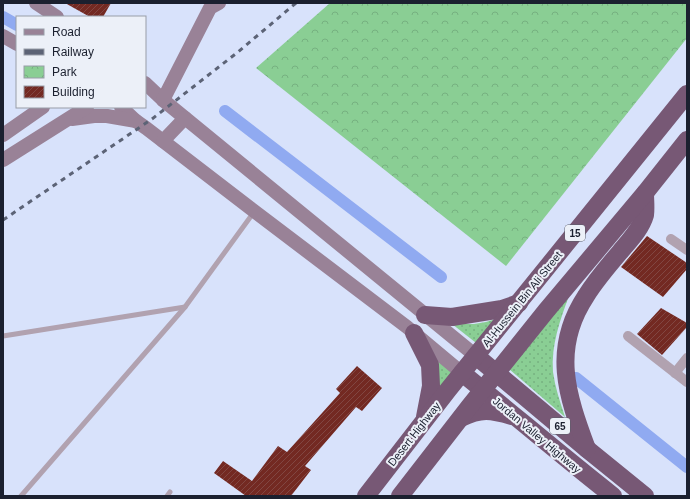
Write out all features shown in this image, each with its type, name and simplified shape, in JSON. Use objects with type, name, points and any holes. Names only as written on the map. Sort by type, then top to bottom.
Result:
[{"type":"highway","name":"Al-Hussein Bin Ali Street","points":[[462,373],[687,94]]},
{"type":"highway","name":"15","points":[[400,496],[496,373],[687,140]]},
{"type":"highway","points":[[587,449],[568,391],[565,364],[566,344],[571,326],[586,296],[639,228],[645,215],[645,193]]},
{"type":"highway","points":[[425,315],[457,316],[502,309],[519,303]]},
{"type":"highway","points":[[414,332],[430,365],[431,386],[424,421]]},
{"type":"highway","name":"Jordan Valley Highway","points":[[476,356],[645,496]]},
{"type":"highway","name":"Jordan Valley Highway","points":[[462,373],[613,496]]},
{"type":"highway","name":"Desert Highway","points":[[366,496],[462,373]]},
{"type":"highway","points":[[461,418],[478,411],[489,410],[519,418]]},
{"type":"street","points":[[36,3],[56,16]]},
{"type":"street","points":[[163,100],[211,5]]},
{"type":"street","points":[[3,36],[16,43]]},
{"type":"street","points":[[146,84],[163,100],[476,356]]},
{"type":"street","points":[[3,135],[27,113],[40,108]]},
{"type":"street","points":[[3,160],[85,108]]},
{"type":"street","points":[[122,108],[163,142],[414,332],[462,373]]},
{"type":"street","points":[[66,120],[94,116],[107,116],[136,121]]},
{"type":"street","points":[[163,142],[186,118]]},
{"type":"street","points":[[671,239],[687,250]]},
{"type":"street","points":[[628,336],[687,382]]},
{"type":"street","points":[[675,372],[687,358]]},
{"type":"lane","points":[[21,496],[185,307],[254,211]]},
{"type":"lane","points":[[3,336],[185,307]]},
{"type":"green space","points":[[330,3],[687,3],[687,38],[506,266],[256,68]]},
{"type":"green space","points":[[569,296],[562,314],[553,352],[553,372],[555,383],[565,417],[509,369]]},
{"type":"green space","points":[[502,317],[480,346],[452,324],[474,324]]},
{"type":"green space","points":[[429,352],[455,373],[436,396]]},
{"type":"building","points":[[65,3],[111,3],[104,16],[88,16]]},
{"type":"building","points":[[647,236],[687,263],[687,269],[663,297],[621,267]]},
{"type":"building","points":[[661,308],[687,323],[687,327],[662,355],[637,334]]},
{"type":"building","points":[[357,366],[382,388],[362,411],[356,407],[305,466],[311,470],[291,496],[246,496],[214,473],[223,461],[252,481],[278,446],[287,452],[340,393],[336,389]]},
{"type":"waterway","points":[[3,17],[16,24]]},
{"type":"waterway","points":[[225,111],[441,277]]},
{"type":"waterway","points":[[576,378],[687,467]]},
{"type":"railway","points":[[3,220],[152,119],[238,52],[296,3]]}]
